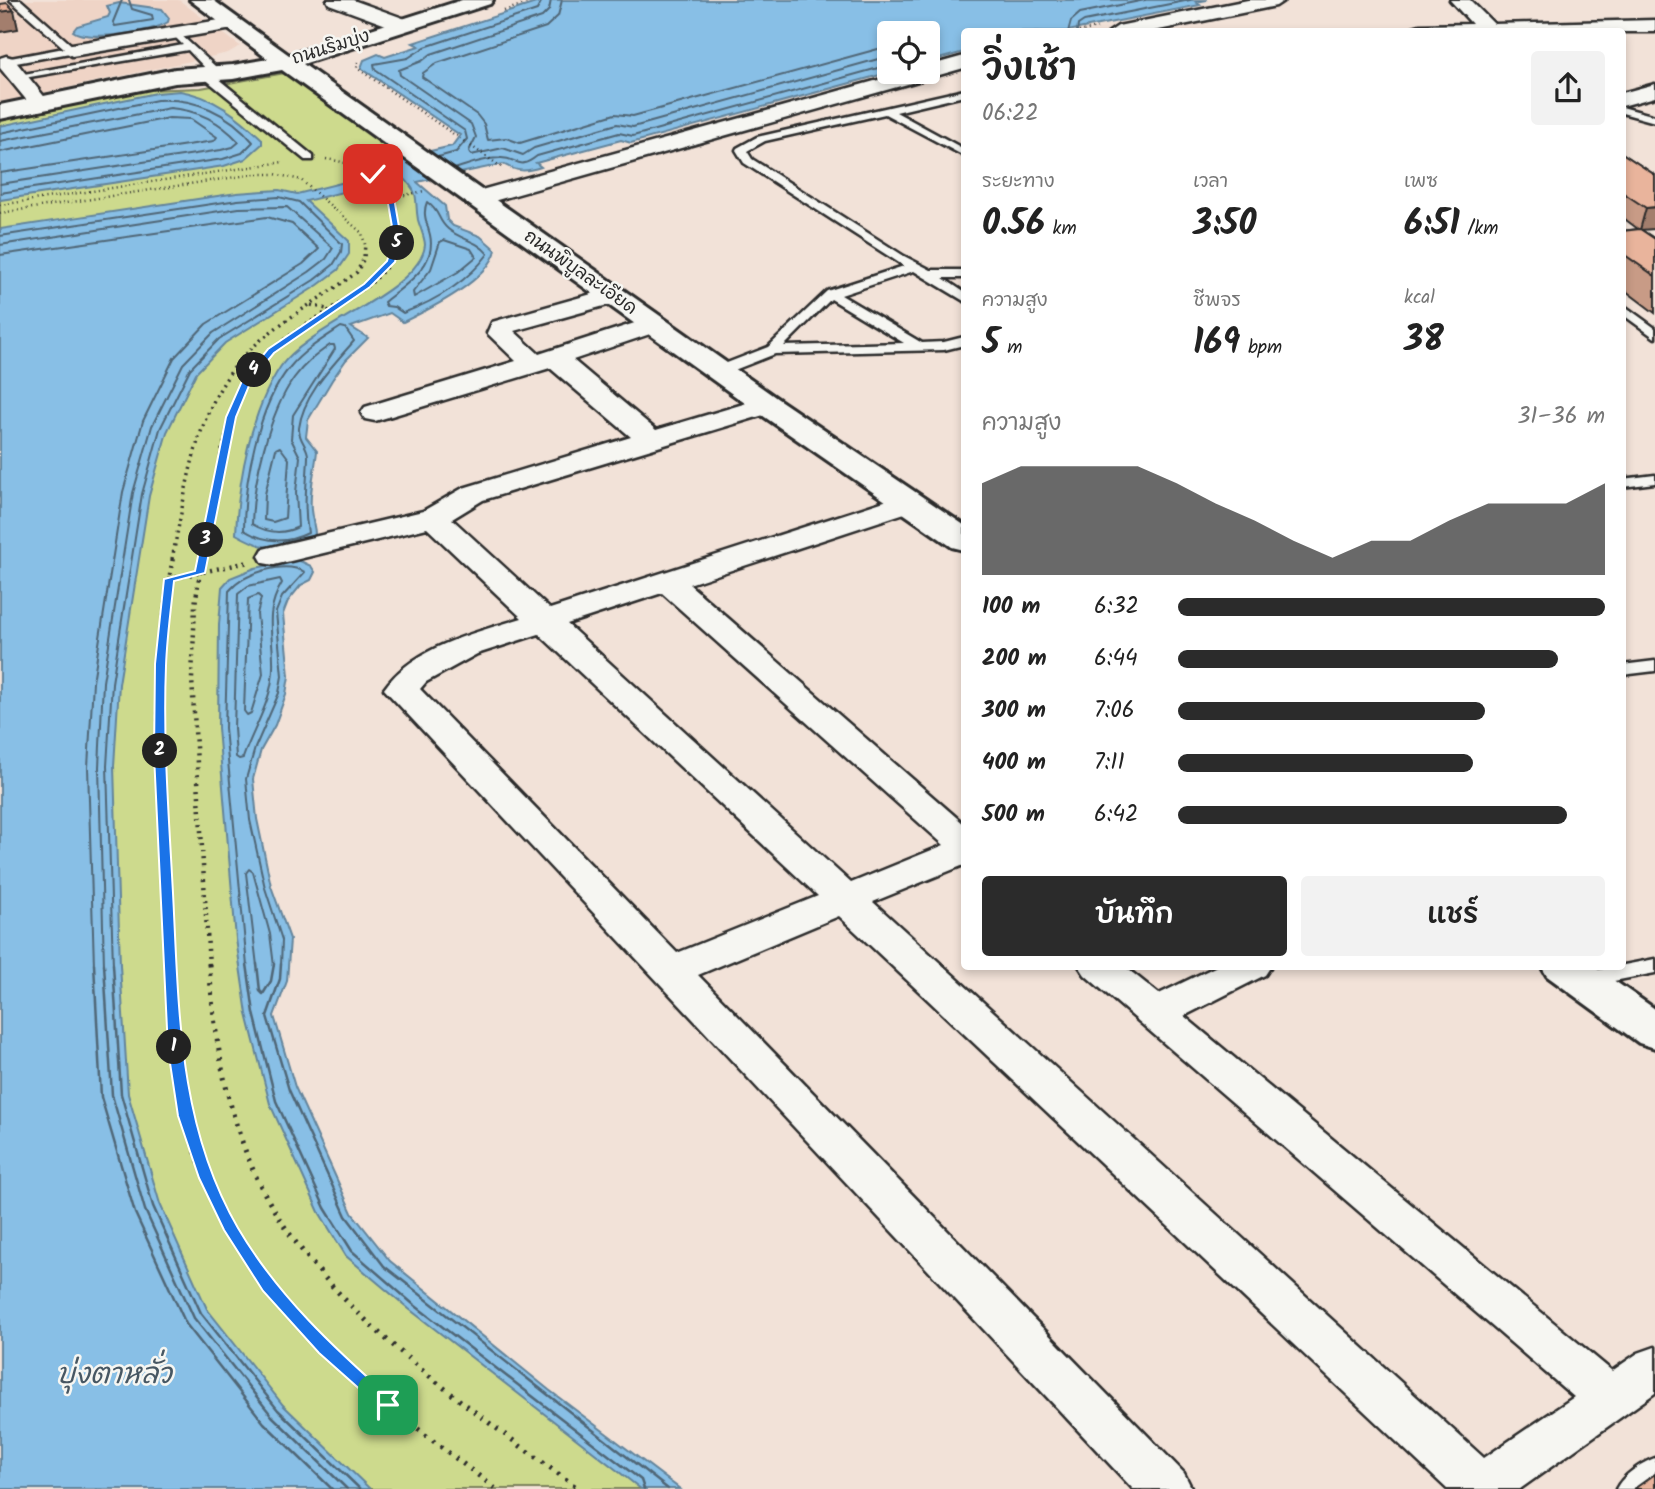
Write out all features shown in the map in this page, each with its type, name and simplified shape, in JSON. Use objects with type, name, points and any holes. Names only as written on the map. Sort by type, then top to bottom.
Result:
[{"type":"street","name":"ถนนพิบูลละเอียด","points":[[200,0],[408,152],[907,503],[961,538]]},
{"type":"street","points":[[336,0],[404,25]]},
{"type":"street","points":[[1138,28],[1276,0]]},
{"type":"street","points":[[1459,0],[1487,28]]},
{"type":"street","name":"ถนนริมบุ่ง","points":[[0,112],[175,76],[281,59],[404,25],[491,6]]},
{"type":"street","points":[[72,50],[183,40],[232,24]]},
{"type":"street","points":[[1589,28],[1655,26]]},
{"type":"street","points":[[475,199],[961,63]]},
{"type":"street","points":[[8,67],[40,104]]},
{"type":"street","points":[[1626,99],[1655,90]]},
{"type":"street","points":[[613,296],[501,327],[500,333],[544,361],[651,440]]},
{"type":"street","points":[[375,413],[653,325]]},
{"type":"street","points":[[274,556],[433,518],[473,494],[767,405]]},
{"type":"street","points":[[907,503],[465,647],[414,675],[401,689],[1166,1489]]},
{"type":"street","points":[[433,518],[1481,1489],[1655,1367]]},
{"type":"street","points":[[667,581],[961,840]]},
{"type":"street","points":[[672,970],[961,853]]},
{"type":"street","points":[[1104,970],[1610,1398]]},
{"type":"street","points":[[1155,1013],[1243,970]]},
{"type":"street","points":[[1573,973],[1655,1032]]},
{"type":"lane","points":[[15,0],[24,14],[72,50]]},
{"type":"lane","points":[[8,67],[183,40],[209,72],[309,158]]},
{"type":"lane","points":[[8,67],[72,50]]},
{"type":"lane","points":[[961,96],[886,110],[761,139],[741,150],[748,162],[961,295]]},
{"type":"lane","points":[[886,110],[961,151]]},
{"type":"lane","points":[[1626,111],[1653,119]]},
{"type":"lane","points":[[773,350],[831,294],[915,267]]},
{"type":"lane","points":[[929,274],[961,274]]},
{"type":"lane","points":[[831,294],[918,346]]},
{"type":"lane","points":[[1626,311],[1655,334]]},
{"type":"lane","points":[[719,371],[773,350],[918,346],[961,341]]},
{"type":"lane","points":[[1626,483],[1655,479]]},
{"type":"lane","points":[[1626,670],[1655,666]]},
{"type":"lane","points":[[1626,968],[1655,966]]},
{"type":"lane","points":[[1573,973],[1608,970]]},
{"type":"lane","points":[[1629,1489],[1655,1469]]},
{"type":"path","points":[[491,6],[536,0]]},
{"type":"path","points":[[359,59],[356,68],[500,166]]},
{"type":"path","points":[[496,1489],[388,1405],[324,1349],[268,1287],[231,1230],[206,1178],[185,1116],[174,1050],[160,755],[160,664],[169,579],[204,420],[212,398],[233,364],[246,350],[357,272],[365,261],[367,245],[362,233],[301,180],[275,174],[1,213],[0,205],[309,158],[348,162],[373,174],[384,183],[391,198],[397,238],[391,262],[367,286],[271,351],[258,365],[238,397],[231,417],[200,573],[194,657],[195,749],[216,1042],[230,1109],[252,1166],[276,1210],[314,1264],[359,1315],[413,1364],[579,1489]]},
{"type":"path","points":[[206,174],[211,181]]},
{"type":"path","points":[[391,198],[411,194]]},
{"type":"path","points":[[310,305],[331,310]]},
{"type":"path","points":[[169,579],[274,556]]},
{"type":"shaded area","points":[[0,0],[179,0],[240,46],[228,53],[0,102]]},
{"type":"green space","points":[[285,73],[394,150],[388,159],[418,190],[432,243],[421,268],[297,362],[281,545],[282,567],[237,582],[262,1020],[356,1240],[663,1489],[0,1489],[0,119],[145,90],[201,88]]},
{"type":"water","name":"บุ่งตาหลั่ว","points":[[545,0],[1207,0],[1196,2],[1200,5],[1083,28],[961,28],[961,53],[940,59],[940,21],[877,21],[877,76],[631,143],[621,140],[536,163],[541,167],[536,169],[517,170],[503,164],[417,182],[445,206],[447,220],[453,226],[480,236],[496,250],[491,261],[471,283],[428,309],[403,322],[390,313],[351,327],[368,338],[346,360],[308,420],[306,437],[317,451],[311,488],[315,539],[283,547],[266,547],[236,534],[248,447],[271,384],[281,366],[295,351],[404,278],[419,262],[425,245],[418,220],[415,193],[403,177],[306,201],[349,241],[349,254],[338,270],[318,285],[225,343],[196,373],[167,432],[149,496],[119,684],[114,766],[120,965],[128,1094],[160,1204],[207,1309],[283,1405],[370,1489],[0,1489],[0,229],[237,193],[279,190],[297,194],[393,170],[400,158],[452,146],[460,135],[361,68],[364,60],[378,54],[385,57],[419,46],[413,43]]},
{"type":"water","points":[[119,3],[162,9],[169,18],[168,22],[149,29],[105,36],[91,36],[73,31],[77,26],[108,17],[110,13],[107,6]]},
{"type":"water","points":[[180,91],[204,98],[225,109],[262,139],[262,144],[245,159],[224,166],[0,200],[0,126],[156,93]]},
{"type":"water","points":[[298,560],[311,566],[315,572],[311,580],[301,585],[288,601],[283,614],[289,676],[286,694],[275,725],[261,750],[253,779],[257,819],[271,886],[290,939],[287,981],[274,1016],[295,1087],[352,1213],[390,1261],[549,1390],[680,1489],[641,1489],[409,1309],[346,1256],[319,1212],[270,1104],[247,1014],[236,939],[218,728],[219,625],[222,587],[230,578],[255,568]]},
{"type":"building","points":[[7,3],[14,10],[0,12],[0,4]]},
{"type":"building","points":[[1626,156],[1655,175],[1655,207],[1646,208],[1626,195]]},
{"type":"building","points":[[1640,229],[1655,239],[1655,276],[1626,256],[1626,231]]},
{"type":"building","points":[[1655,1474],[1655,1489],[1634,1489]]},
{"type":"route","points":[[373,174],[388,188],[391,198],[397,238],[391,262],[367,286],[288,338],[258,365],[238,397],[231,417],[200,573],[169,579],[160,664],[160,755],[174,1050],[185,1116],[206,1178],[231,1230],[268,1287],[324,1349],[388,1405]]}]
